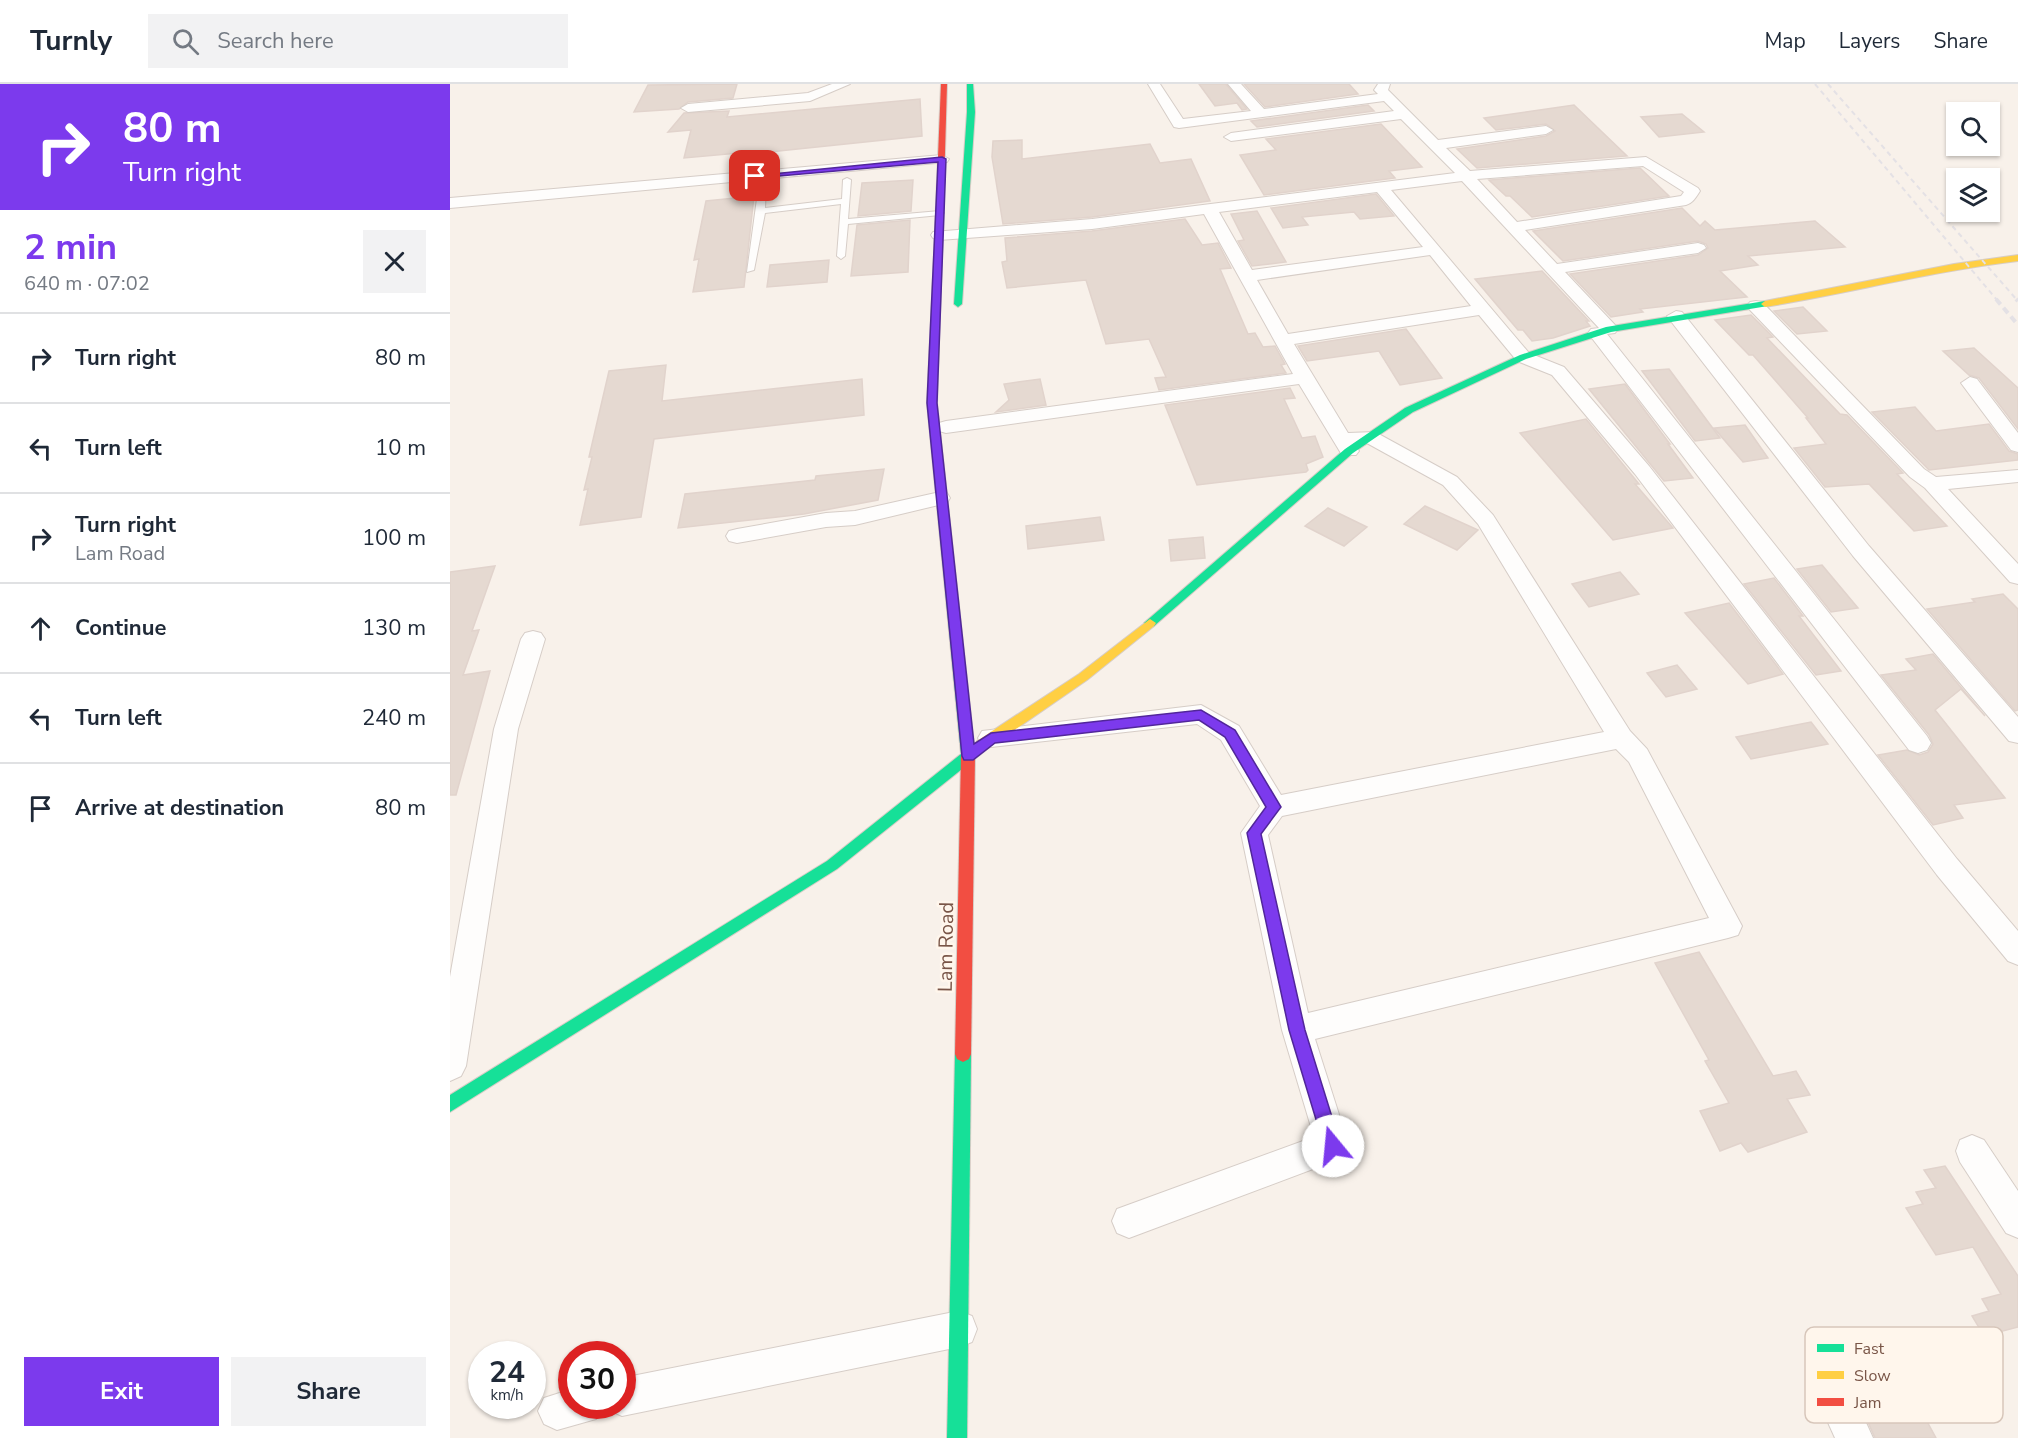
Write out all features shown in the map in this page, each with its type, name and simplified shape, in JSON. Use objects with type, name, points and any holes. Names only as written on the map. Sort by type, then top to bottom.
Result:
[{"type":"main road","name":"Lam Road","points":[[944,84],[932,403],[968,756],[957,1438]]},
{"type":"main road","points":[[958,313],[971,112],[970,84]]},
{"type":"main road","points":[[450,1104],[832,865],[991,738],[1092,670],[1161,614],[1353,442],[1409,410],[1523,357],[1603,331],[1677,316],[1818,296],[1965,263],[2018,258]]},
{"type":"main road","points":[[936,459],[947,421]]},
{"type":"street","points":[[688,108],[810,96],[844,84]]},
{"type":"street","points":[[1154,84],[1179,124],[1260,113],[1386,91],[1405,114],[1553,269],[1918,743]]},
{"type":"street","points":[[1234,84],[1260,113]]},
{"type":"street","points":[[1231,137],[1405,114]]},
{"type":"street","points":[[1435,145],[1546,130]]},
{"type":"street","points":[[450,203],[942,159]]},
{"type":"street","points":[[939,235],[1092,224],[1208,207],[1466,176],[1646,160],[1693,191],[1686,200],[1514,227]]},
{"type":"street","points":[[1380,187],[1523,357],[1558,371],[1642,470],[1947,867],[2018,952]]},
{"type":"street","points":[[1208,207],[1304,378],[1353,442],[1450,481],[1486,520],[1621,738],[1638,756],[1728,926],[1297,1030]]},
{"type":"street","points":[[1553,269],[1698,248]]},
{"type":"street","points":[[1247,276],[1434,250]]},
{"type":"street","points":[[1756,306],[1917,473],[1932,484],[2018,577]]},
{"type":"street","points":[[1283,340],[1483,309]]},
{"type":"street","points":[[1677,316],[1861,551],[2018,734]]},
{"type":"street","points":[[947,421],[1304,378]]},
{"type":"street","points":[[1970,383],[2018,446]]},
{"type":"street","points":[[1932,484],[2018,476]]},
{"type":"street","points":[[737,536],[826,520],[855,518],[940,498]]},
{"type":"street","points":[[450,1066],[506,729],[533,639]]},
{"type":"street","points":[[991,738],[1201,714],[1230,733],[1274,807]]},
{"type":"street","points":[[1129,1221],[1333,1146],[1297,1030],[1254,833],[1274,807],[1621,738]]},
{"type":"street","points":[[1972,1151],[2018,1221]]},
{"type":"street","points":[[636,1394],[959,1329]]},
{"type":"street","points":[[1847,1423],[1854,1438]]},
{"type":"lane","points":[[841,256],[847,180]]},
{"type":"lane","points":[[750,270],[762,211],[762,186]]},
{"type":"lane","points":[[762,211],[846,201]]},
{"type":"lane","points":[[844,222],[940,213]]},
{"type":"building","points":[[737,84],[733,98],[688,102],[679,109],[634,112],[648,85]]},
{"type":"building","points":[[1199,84],[1226,84],[1247,109],[1242,110],[1237,103],[1215,106]]},
{"type":"building","points":[[1244,84],[1349,84],[1358,94],[1265,107]]},
{"type":"building","points":[[920,99],[922,136],[750,154],[750,152],[684,158],[691,130],[668,132],[684,113],[729,111],[727,117]]},
{"type":"building","points":[[1368,105],[1374,111],[1257,127],[1251,121]]},
{"type":"building","points":[[1574,105],[1627,156],[1477,168],[1457,149],[1546,136],[1555,131],[1546,124],[1496,130],[1484,118]]},
{"type":"building","points":[[1682,114],[1704,132],[1659,137],[1641,117]]},
{"type":"building","points":[[1381,124],[1422,167],[1389,171],[1395,178],[1264,195],[1240,155],[1276,150],[1266,139]]},
{"type":"building","points":[[1022,140],[1022,159],[1150,144],[1160,163],[1191,159],[1210,201],[1092,217],[1003,224],[992,157],[993,141]]},
{"type":"building","points":[[1640,168],[1669,196],[1532,217],[1489,180]]},
{"type":"building","points":[[913,180],[911,211],[858,216],[862,183]]},
{"type":"building","points":[[1376,194],[1394,216],[1360,219],[1354,212],[1302,217],[1308,225],[1283,228],[1271,208]]},
{"type":"building","points":[[754,196],[744,287],[693,292],[699,259],[694,260],[706,201]]},
{"type":"building","points":[[1682,208],[1700,226],[1705,221],[1715,230],[1815,221],[1845,247],[1748,256],[1758,265],[1720,271],[1747,297],[1640,309],[1643,312],[1611,317],[1570,274],[1698,255],[1708,248],[1706,244],[1698,241],[1563,261],[1533,231]]},
{"type":"building","points":[[1257,211],[1286,262],[1252,266],[1238,241],[1244,240],[1231,214]]},
{"type":"building","points":[[1185,219],[1202,245],[1218,243],[1231,268],[1220,269],[1248,334],[1255,333],[1263,347],[1275,346],[1285,364],[1281,365],[1286,373],[1159,390],[1155,378],[1166,377],[1149,339],[1106,344],[1086,280],[1007,288],[1002,262],[1007,261],[1005,238],[1092,231]]},
{"type":"building","points":[[910,220],[908,272],[851,276],[857,225]]},
{"type":"building","points":[[829,260],[827,282],[767,287],[770,265]]},
{"type":"building","points":[[1542,271],[1589,321],[1586,321],[1590,326],[1553,338],[1532,341],[1523,330],[1518,330],[1475,279]]},
{"type":"building","points":[[1803,307],[1827,331],[1797,334],[1774,311]]},
{"type":"building","points":[[1751,315],[1773,337],[1767,338],[1840,414],[1847,415],[1903,473],[1897,474],[1947,526],[1914,531],[1869,484],[1825,487],[1794,448],[1826,444],[1806,418],[1808,418],[1753,355],[1749,355],[1715,320]]},
{"type":"building","points":[[1406,329],[1442,378],[1400,385],[1379,351],[1307,361],[1298,346]]},
{"type":"building","points":[[1974,348],[2018,388],[2018,429],[1979,378],[1969,375],[1943,351]]},
{"type":"building","points":[[666,365],[662,401],[862,379],[864,415],[654,439],[641,517],[580,525],[588,489],[584,490],[592,457],[589,457],[609,371]]},
{"type":"building","points":[[1669,369],[1720,438],[1695,441],[1642,371]]},
{"type":"building","points":[[1040,379],[1046,405],[996,412],[1009,400],[1004,384]]},
{"type":"building","points":[[1625,384],[1693,478],[1664,481],[1589,389]]},
{"type":"building","points":[[1290,388],[1295,398],[1284,399],[1302,438],[1315,436],[1323,457],[1306,464],[1308,470],[1306,472],[1197,485],[1165,405]]},
{"type":"building","points":[[1915,407],[1936,431],[1989,424],[2009,451],[2018,454],[2018,460],[1929,470],[1872,412]]},
{"type":"building","points":[[1586,419],[1639,484],[1635,484],[1673,528],[1613,540],[1520,433]]},
{"type":"building","points":[[1745,425],[1768,458],[1743,462],[1714,428]]},
{"type":"building","points":[[884,469],[878,500],[804,514],[678,528],[685,494],[815,480],[816,476]]},
{"type":"building","points":[[1425,506],[1478,530],[1457,550],[1404,524]]},
{"type":"building","points":[[1328,508],[1367,527],[1344,546],[1305,526]]},
{"type":"building","points":[[1100,517],[1104,540],[1028,549],[1026,526]]},
{"type":"building","points":[[1203,537],[1205,558],[1171,561],[1169,540]]},
{"type":"building","points":[[1822,565],[1858,608],[1831,612],[1797,569]]},
{"type":"building","points":[[495,566],[472,631],[479,630],[463,675],[490,671],[456,795],[450,795],[450,572]]},
{"type":"building","points":[[1620,572],[1639,594],[1589,607],[1572,584]]},
{"type":"building","points":[[1774,578],[1803,616],[1799,616],[1841,671],[1816,675],[1744,584]]},
{"type":"building","points":[[2003,594],[2018,609],[2018,710],[2015,711],[1927,609],[1975,602],[1972,599]]},
{"type":"building","points":[[1729,603],[1783,674],[1748,684],[1685,613]]},
{"type":"building","points":[[1933,654],[1985,716],[1961,689],[1935,710],[2005,798],[1954,805],[1963,818],[1933,825],[1878,755],[1907,750],[1919,755],[1928,752],[1933,744],[1929,735],[1881,675],[1916,670],[1906,659]]},
{"type":"building","points":[[1677,665],[1697,689],[1666,697],[1647,673]]},
{"type":"building","points":[[1811,722],[1828,744],[1751,759],[1736,737]]},
{"type":"building","points":[[1699,952],[1773,1076],[1796,1071],[1810,1095],[1787,1099],[1807,1132],[1748,1152],[1741,1143],[1720,1151],[1700,1111],[1729,1103],[1705,1061],[1709,1060],[1655,963]]},
{"type":"building","points":[[1945,1166],[2018,1276],[2018,1327],[2003,1331],[2003,1327],[1979,1327],[1972,1316],[1989,1311],[1982,1299],[2001,1294],[1973,1247],[1936,1255],[1906,1208],[1923,1204],[1916,1192],[1936,1188],[1924,1170]]},
{"type":"building","points":[[1868,1423],[1928,1423],[1936,1438],[1875,1438]]},
{"type":"railway","points":[[1815,84],[1997,300]]},
{"type":"railway","points":[[1828,84],[2017,300]]},
{"type":"railway","points":[[1996,299],[2018,325]]},
{"type":"traffic: fast","points":[[958,304],[971,112],[970,84]]},
{"type":"traffic: fast","points":[[938,254],[932,403],[968,755]]},
{"type":"traffic: fast","points":[[1150,623],[1349,451],[1409,410],[1523,357],[1609,329],[1765,304]]},
{"type":"traffic: fast","points":[[450,1104],[832,865],[982,745]]},
{"type":"traffic: fast","points":[[957,1438],[963,1054]]},
{"type":"traffic: slow","points":[[1765,304],[1954,267],[2018,258]]},
{"type":"traffic: slow","points":[[982,745],[1083,677],[1150,623]]},
{"type":"traffic: jam","points":[[938,254],[944,84]]},
{"type":"traffic: jam","points":[[963,1054],[968,755]]},
{"type":"route","points":[[755,176],[942,159],[932,403],[968,756],[991,738],[1201,714],[1230,733],[1274,807],[1254,833],[1297,1030],[1333,1146]]}]
